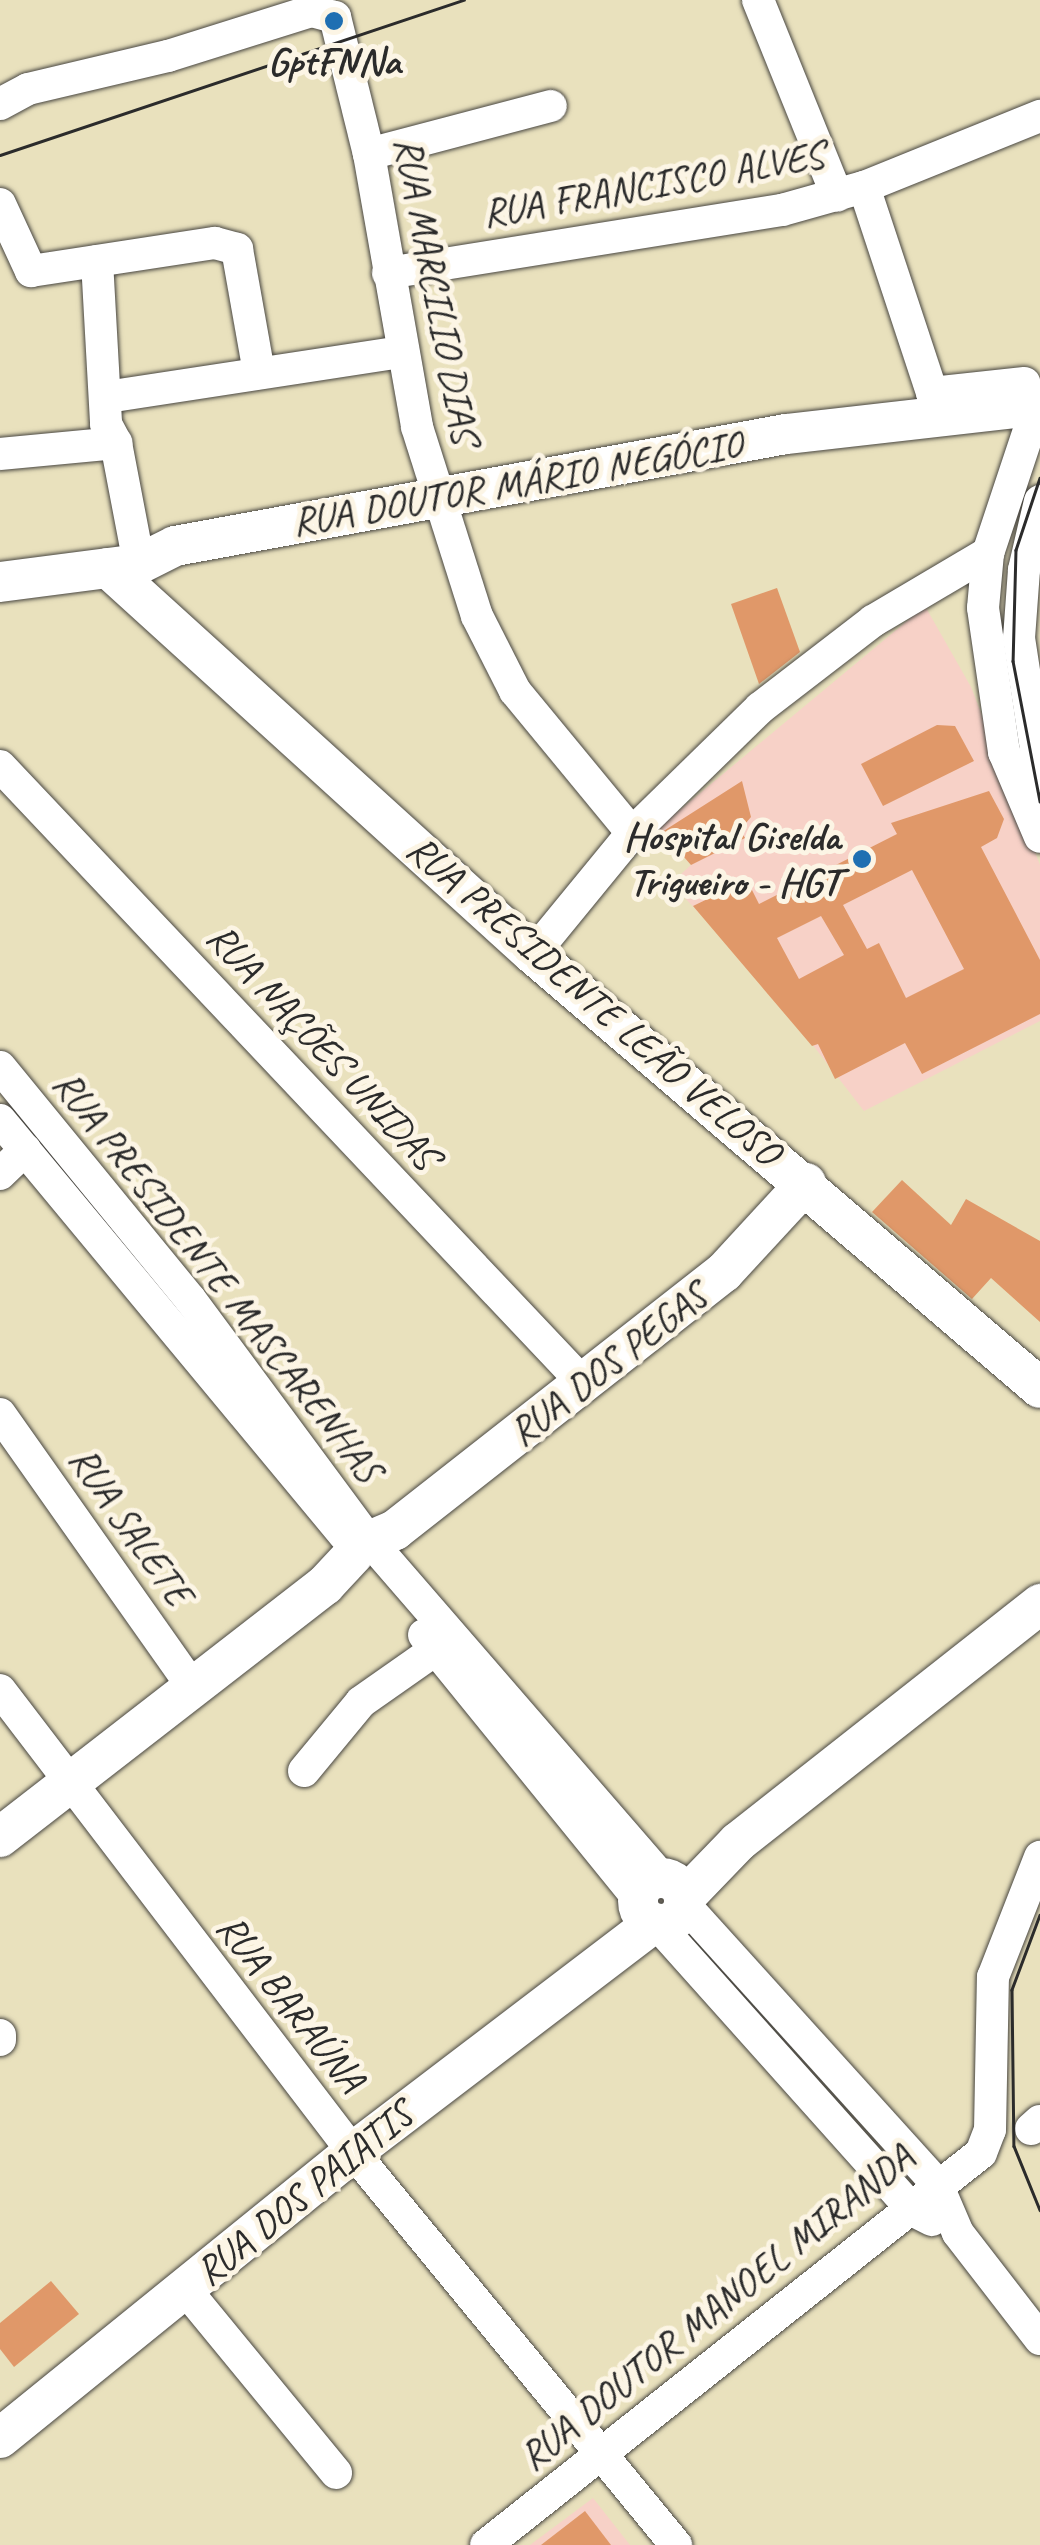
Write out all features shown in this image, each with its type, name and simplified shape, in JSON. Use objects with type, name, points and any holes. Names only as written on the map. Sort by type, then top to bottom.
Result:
[{"type":"main road","name":"RUA DOUTOR MÁRIO NEGÓCIO","points":[[0,582],[118,565],[176,546],[786,434],[1034,398]]},
{"type":"main road","points":[[118,565],[154,606],[87,586],[118,565]]},
{"type":"main road","name":"RUA PRESIDENTE LEÃO VELOSO","points":[[154,606],[533,954],[806,1183],[1040,1388]]},
{"type":"main road","name":"RUA DOS PEGAS","points":[[0,1836],[724,1272],[806,1183]]},
{"type":"main road","name":"RUA DOS PAIATIS","points":[[0,2438],[353,2152],[611,1951],[661,1901],[1040,1604]]},
{"type":"street","points":[[760,6],[851,192],[927,387],[932,393],[1034,398],[988,553],[983,608],[1004,752],[1040,837]]},
{"type":"street","name":"RUA MARCILIO DIAS","points":[[0,104],[28,89],[326,12],[335,17],[369,154],[402,352],[436,498],[502,671],[632,833]]},
{"type":"street","points":[[369,154],[551,106]]},
{"type":"street","name":"RUA FRANCISCO ALVES","points":[[388,273],[851,192],[1040,116]]},
{"type":"street","points":[[0,204],[20,257],[40,272],[215,243],[237,249],[259,373]]},
{"type":"street","points":[[97,262],[106,424],[116,443],[118,565]]},
{"type":"street","points":[[107,396],[402,352]]},
{"type":"street","points":[[0,454],[116,443]]},
{"type":"street","points":[[1040,500],[1026,553],[1020,638],[1040,776]]},
{"type":"street","points":[[533,954],[632,833],[760,708],[874,621],[988,553]]},
{"type":"street","name":"RUA NAÇÕES UNIDAS","points":[[0,766],[584,1384]]},
{"type":"street","name":"RUA PRESIDENTE MASCARENHAS","points":[[0,1067],[190,1298],[372,1550],[435,1650],[661,1901],[937,2184],[958,2232],[1040,2339]]},
{"type":"street","name":"RUA PRESIDENTE MASCARENHAS","points":[[0,1120],[372,1550],[914,2211],[958,2232]]},
{"type":"street","points":[[0,1174],[25,1150]]},
{"type":"street","name":"RUA SALETE","points":[[0,1414],[192,1686]]},
{"type":"street","points":[[304,1771],[362,1702],[435,1650]]},
{"type":"street","name":"RUA BARAÚNA","points":[[0,1690],[68,1785],[353,2152],[676,2545]]},
{"type":"street","name":"RUA DOUTOR MANOEL MIRANDA","points":[[486,2545],[914,2211],[937,2184],[981,2153],[990,2130],[993,1977],[1040,1857]]},
{"type":"street","points":[[184,2289],[336,2473]]},
{"type":"shaded area","name":"Hospital Giselda Trigueiro - HGT","points":[[925,606],[971,687],[1040,865],[1040,1021],[864,1111],[767,986],[671,883],[691,865],[658,828]]},
{"type":"shaded area","points":[[593,2498],[630,2545],[530,2545]]},
{"type":"building","points":[[777,588],[800,652],[759,684],[731,604]]},
{"type":"building","points":[[937,725],[955,726],[974,761],[883,806],[861,764]]},
{"type":"building","points":[[742,781],[751,817],[740,830],[745,838],[691,865],[662,832]]},
{"type":"building","points":[[989,791],[1004,819],[997,838],[981,847],[1040,960],[1040,1014],[922,1074],[905,1043],[835,1079],[818,1044],[812,1046],[693,906],[747,880],[759,904],[897,834],[891,823]],"holes":[[[912,870],[964,969],[906,998],[879,943],[867,949],[843,905]],[[821,916],[844,955],[799,979],[777,938]]]},
{"type":"building","points":[[902,1180],[951,1225],[966,1199],[1040,1241],[1040,1322],[991,1278],[972,1299],[872,1212]]},
{"type":"building","points":[[51,2281],[79,2314],[14,2367],[0,2349],[0,2323]]},
{"type":"building","points":[[585,2511],[611,2545],[541,2545]]},
{"type":"tram line","points":[[0,155],[464,0]]},
{"type":"tram line","points":[[1040,478],[1016,550],[1013,661],[1040,801]]},
{"type":"tram line","points":[[1040,1915],[1012,1990],[1014,2146],[1040,2210]]},
{"type":"place","name":"GptFNNa","points":[[334,21]]},
{"type":"place","name":"Hospital Giselda Trigueiro - HGT","points":[[862,859]]}]
